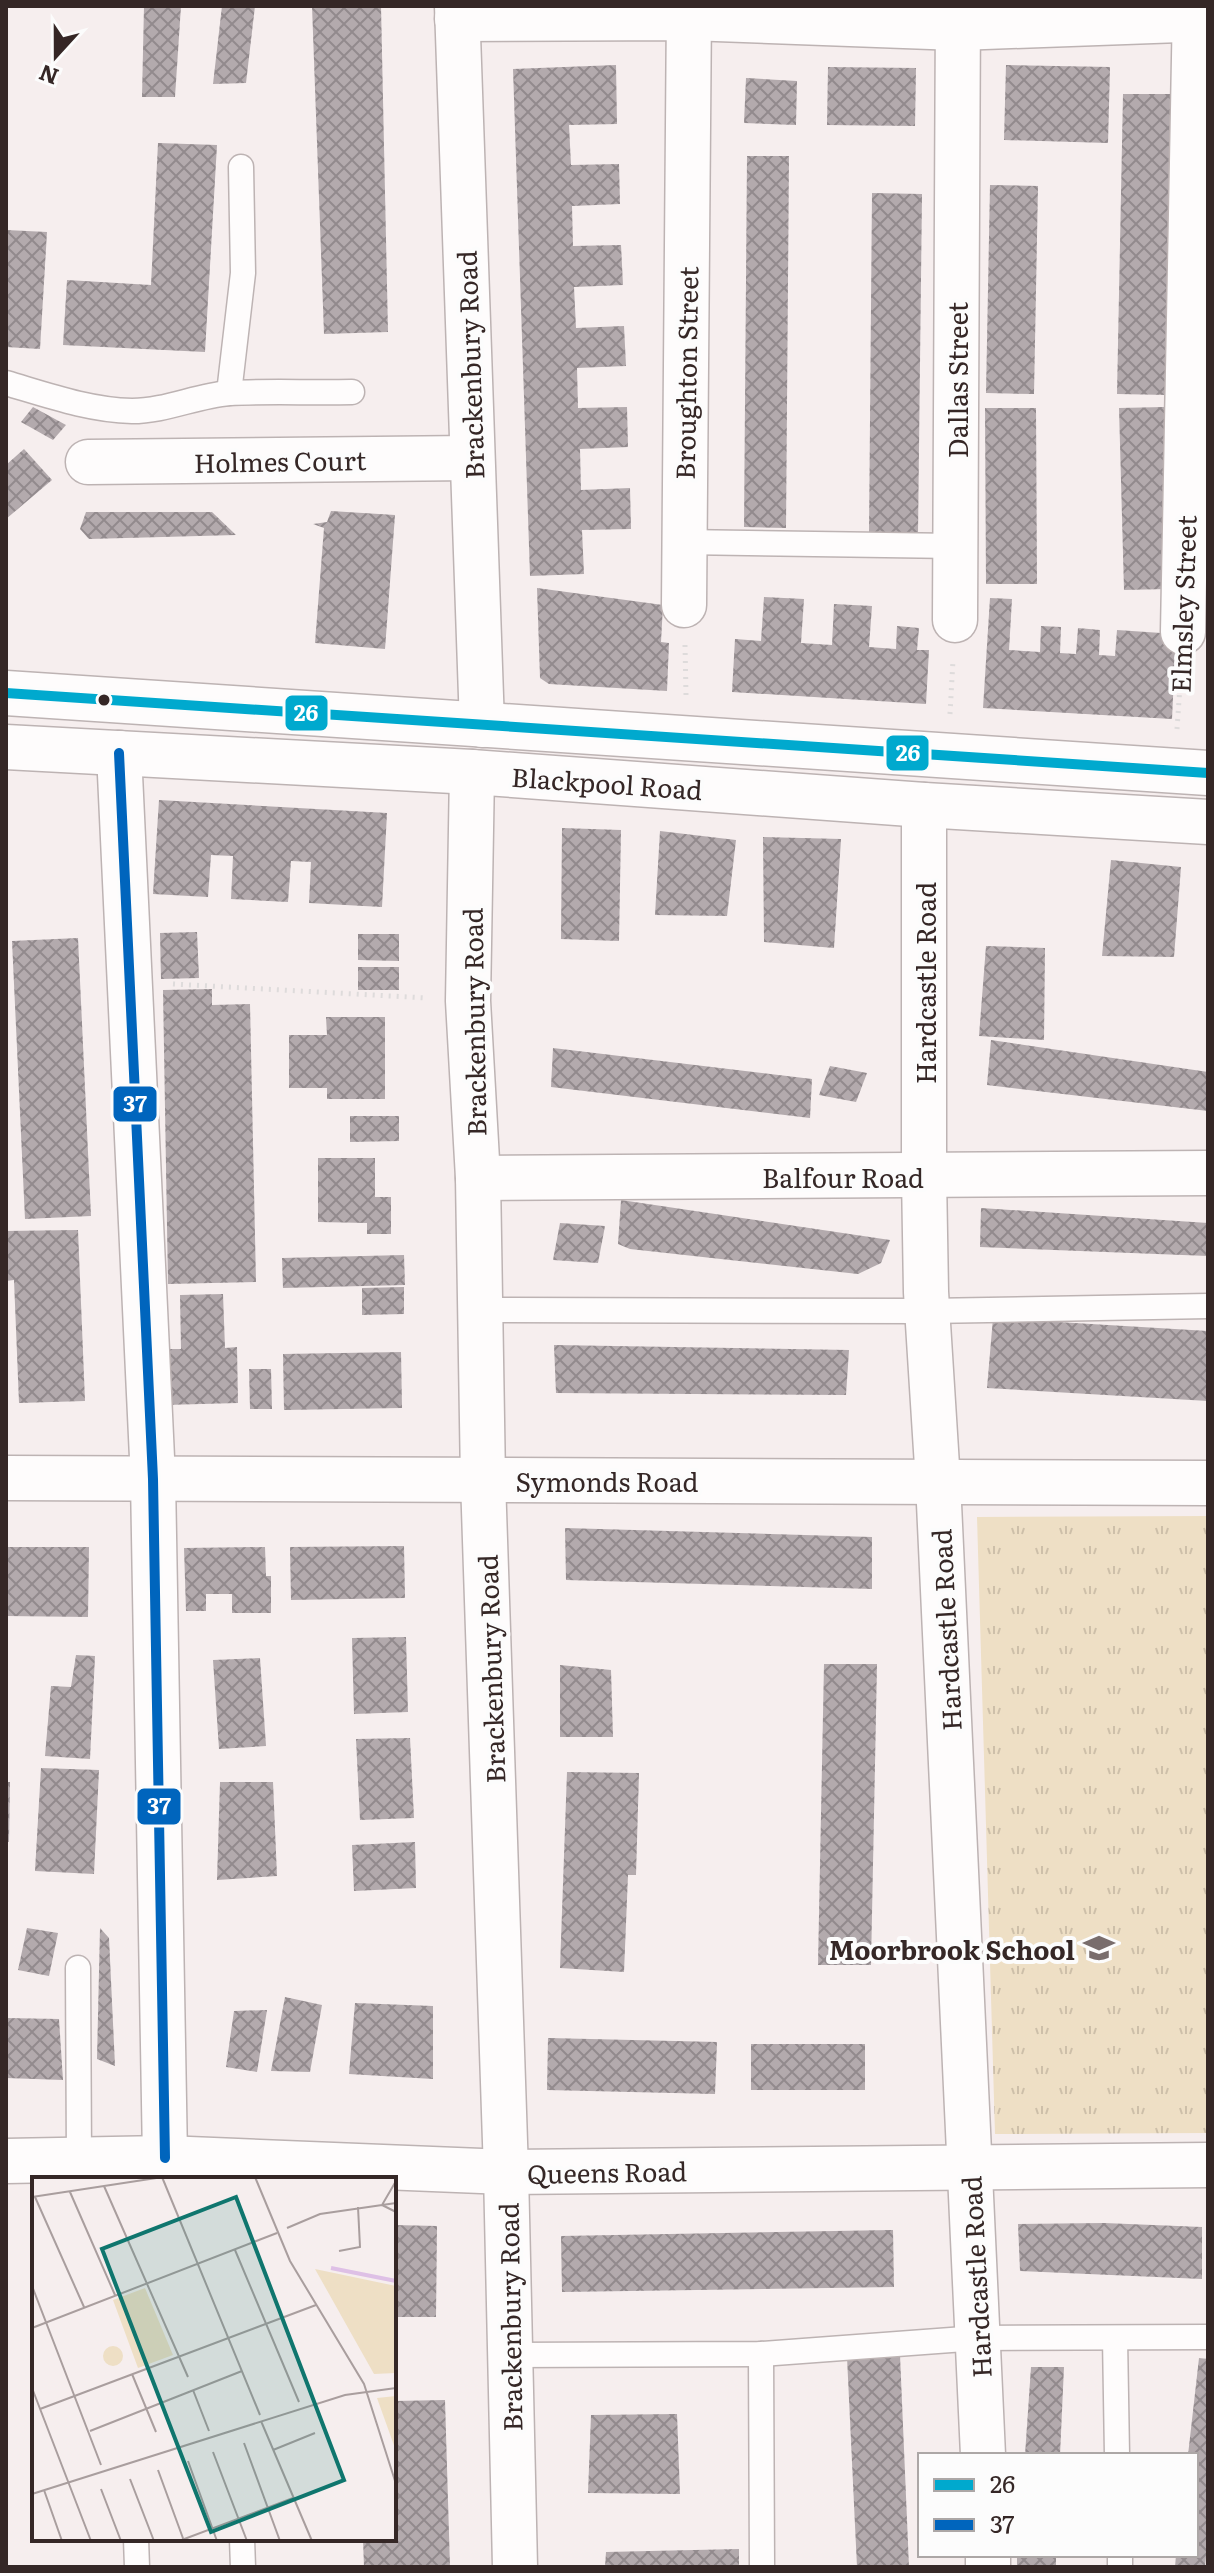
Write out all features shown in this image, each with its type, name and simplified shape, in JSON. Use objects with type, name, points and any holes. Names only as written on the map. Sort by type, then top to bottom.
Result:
[{"type":"main road","points":[[457,12],[958,17],[1199,15]]},
{"type":"main road","name":"Brackenbury Road","points":[[457,12],[482,725]]},
{"type":"main road","name":"Broughton Street","points":[[684,605],[689,12]]},
{"type":"main road","name":"Elmsley Street","points":[[1192,612],[1199,15]]},
{"type":"main road","name":"Dallas Street","points":[[955,620],[958,17]]},
{"type":"main road","name":"Holmes Court","points":[[88,462],[471,458]]},
{"type":"main road","name":"Blackpool Road","points":[[6,693],[1191,772]]},
{"type":"main road","name":"Blackpool Road","points":[[6,747],[472,772],[1208,822]]},
{"type":"main road","points":[[119,753],[153,1479],[165,2158]]},
{"type":"main road","name":"Brackenbury Road","points":[[472,772],[468,1001],[478,1178],[483,1480],[506,2172],[515,2567]]},
{"type":"main road","name":"Hardcastle Road","points":[[924,805],[927,1302],[983,2453]]},
{"type":"main road","name":"Balfour Road","points":[[478,1178],[1208,1173]]},
{"type":"main road","name":"Symonds Road","points":[[6,1478],[1208,1483]]},
{"type":"main road","name":"Queens Road","points":[[6,2161],[165,2158],[506,2172],[1208,2165]]},
{"type":"lane","points":[[229,393],[243,273],[241,167]]},
{"type":"lane","points":[[6,383],[65,400],[134,411],[229,393],[352,392]]},
{"type":"lane","points":[[683,542],[955,546]]},
{"type":"lane","points":[[481,1310],[927,1302],[1208,1306]]},
{"type":"lane","points":[[78,1968],[79,2160]]},
{"type":"lane","points":[[510,2355],[761,2354],[978,2338],[1208,2337]]},
{"type":"lane","points":[[1115,2338],[1117,2453]]},
{"type":"lane","points":[[761,2354],[762,2567]]},
{"type":"lane","points":[[136,2541],[137,2567]]},
{"type":"lane","points":[[242,2541],[243,2567]]},
{"type":"path","points":[[684,605],[687,740]]},
{"type":"path","name":"Elmsley Street","points":[[1191,772],[1192,612]]},
{"type":"path","points":[[947,755],[955,620]]},
{"type":"path","points":[[129,981],[468,1001]]},
{"type":"green space","name":"Moorbrook School","points":[[1208,1516],[1208,2133],[995,2134],[977,1517]]},
{"type":"building","points":[[144,6],[181,6],[175,97],[142,97]]},
{"type":"building","points":[[222,6],[255,6],[246,83],[213,84]]},
{"type":"building","points":[[312,6],[381,6],[388,332],[324,334]]},
{"type":"building","points":[[616,65],[617,124],[569,125],[571,165],[619,164],[620,204],[572,206],[573,246],[621,245],[623,285],[574,287],[576,328],[624,326],[626,366],[577,368],[578,408],[627,407],[628,447],[580,449],[581,490],[630,488],[631,529],[582,530],[584,574],[530,576],[513,69]]},
{"type":"building","points":[[1006,65],[1110,67],[1108,143],[1004,140]]},
{"type":"building","points":[[828,67],[916,68],[915,126],[827,125]]},
{"type":"building","points":[[746,78],[797,81],[796,125],[744,123]]},
{"type":"building","points":[[1123,94],[1173,94],[1168,395],[1117,394]]},
{"type":"building","points":[[158,143],[217,145],[205,352],[63,345],[67,280],[151,285]]},
{"type":"building","points":[[747,156],[789,156],[786,528],[744,527]]},
{"type":"building","points":[[990,185],[1038,186],[1034,394],[986,393]]},
{"type":"building","points":[[872,193],[922,194],[918,534],[869,534]]},
{"type":"building","points":[[6,230],[47,232],[40,349],[6,347]]},
{"type":"building","points":[[33,407],[66,425],[53,440],[21,422]]},
{"type":"building","points":[[1164,407],[1168,589],[1124,590],[1119,408]]},
{"type":"building","points":[[985,408],[1036,408],[1037,584],[986,584]]},
{"type":"building","points":[[24,449],[52,480],[6,519],[6,465]]},
{"type":"building","points":[[331,511],[395,515],[385,649],[315,643],[324,528],[313,524],[327,522]]},
{"type":"building","points":[[86,512],[212,512],[236,535],[89,539],[80,529]]},
{"type":"building","points":[[537,588],[663,605],[661,642],[669,643],[667,691],[549,684],[540,678]]},
{"type":"building","points":[[764,597],[804,599],[801,643],[832,645],[834,604],[872,606],[869,647],[896,649],[897,626],[919,628],[917,650],[929,650],[926,704],[732,692],[735,639],[761,641]]},
{"type":"building","points":[[990,598],[1012,599],[1009,650],[1040,652],[1041,626],[1061,627],[1060,653],[1076,654],[1078,628],[1100,630],[1099,655],[1115,656],[1117,630],[1176,634],[1172,719],[983,708]]},
{"type":"building","points":[[159,800],[387,813],[382,907],[309,903],[311,862],[291,861],[288,902],[231,899],[233,856],[211,855],[208,897],[153,894]]},
{"type":"building","points":[[562,828],[621,830],[619,941],[561,939]]},
{"type":"building","points":[[660,831],[736,840],[727,916],[655,915]]},
{"type":"building","points":[[763,837],[841,839],[834,948],[764,942]]},
{"type":"building","points":[[1111,860],[1181,867],[1174,957],[1102,956]]},
{"type":"building","points":[[197,932],[199,978],[161,979],[160,933]]},
{"type":"building","points":[[358,934],[399,934],[399,961],[358,960]]},
{"type":"building","points":[[78,938],[91,1216],[25,1219],[12,941]]},
{"type":"building","points":[[986,946],[1045,948],[1044,1040],[979,1036]]},
{"type":"building","points":[[358,967],[399,967],[399,990],[358,990]]},
{"type":"building","points":[[212,989],[212,1005],[250,1004],[256,1282],[168,1284],[163,990]]},
{"type":"building","points":[[326,1017],[385,1017],[385,1099],[327,1099],[327,1088],[289,1088],[289,1035],[327,1035]]},
{"type":"building","points":[[991,1040],[1208,1072],[1208,1111],[987,1085]]},
{"type":"building","points":[[553,1048],[812,1079],[810,1118],[551,1087]]},
{"type":"building","points":[[830,1066],[867,1073],[856,1102],[819,1095]]},
{"type":"building","points":[[350,1116],[399,1116],[399,1141],[350,1142]]},
{"type":"building","points":[[318,1158],[375,1158],[375,1197],[391,1197],[391,1234],[367,1234],[367,1223],[318,1222]]},
{"type":"building","points":[[621,1200],[890,1240],[881,1263],[858,1274],[630,1249],[618,1244]]},
{"type":"building","points":[[981,1208],[1208,1223],[1208,1256],[980,1247]]},
{"type":"building","points":[[560,1223],[605,1226],[598,1263],[553,1260]]},
{"type":"building","points":[[78,1230],[85,1401],[19,1403],[14,1280],[6,1281],[6,1231]]},
{"type":"building","points":[[404,1255],[405,1285],[283,1288],[282,1258]]},
{"type":"building","points":[[404,1287],[404,1314],[362,1315],[362,1288]]},
{"type":"building","points":[[223,1294],[225,1348],[237,1347],[238,1403],[165,1405],[163,1349],[181,1349],[180,1295]]},
{"type":"building","points":[[993,1318],[1208,1331],[1208,1401],[987,1388]]},
{"type":"building","points":[[554,1345],[849,1350],[846,1395],[556,1393]]},
{"type":"building","points":[[401,1352],[402,1408],[284,1410],[283,1354]]},
{"type":"building","points":[[249,1369],[271,1369],[272,1409],[250,1409]]},
{"type":"building","points":[[565,1528],[872,1537],[872,1589],[566,1580]]},
{"type":"building","points":[[404,1546],[405,1598],[291,1600],[290,1547]]},
{"type":"building","points":[[6,1547],[89,1547],[88,1617],[6,1616]]},
{"type":"building","points":[[265,1547],[266,1576],[271,1576],[271,1613],[232,1613],[232,1594],[206,1594],[206,1611],[186,1611],[184,1548]]},
{"type":"building","points":[[406,1637],[408,1712],[354,1714],[352,1638]]},
{"type":"building","points":[[76,1655],[95,1656],[90,1759],[45,1756],[51,1686],[71,1687]]},
{"type":"building","points":[[260,1658],[266,1746],[219,1749],[213,1660]]},
{"type":"building","points":[[824,1664],[877,1664],[871,1965],[818,1965]]},
{"type":"building","points":[[560,1665],[611,1670],[613,1737],[560,1737]]},
{"type":"building","points":[[410,1738],[414,1818],[360,1820],[356,1739]]},
{"type":"building","points":[[41,1768],[99,1770],[94,1874],[35,1871]]},
{"type":"building","points":[[567,1772],[639,1773],[636,1875],[628,1875],[624,1972],[560,1968]]},
{"type":"building","points":[[6,1782],[10,1782],[9,1842],[6,1842]]},
{"type":"building","points":[[220,1782],[273,1782],[277,1876],[217,1880]]},
{"type":"building","points":[[415,1842],[416,1888],[354,1891],[352,1845]]},
{"type":"building","points":[[27,1928],[58,1933],[49,1976],[18,1970]]},
{"type":"building","points":[[100,1928],[109,1938],[115,2066],[97,2059]]},
{"type":"building","points":[[285,1997],[322,2005],[310,2072],[271,2071]]},
{"type":"building","points":[[355,2003],[433,2006],[433,2079],[349,2074]]},
{"type":"building","points":[[267,2010],[257,2072],[226,2067],[234,2011]]},
{"type":"building","points":[[6,2018],[59,2019],[63,2080],[6,2078]]},
{"type":"building","points":[[548,2038],[717,2042],[715,2094],[547,2090]]},
{"type":"building","points":[[751,2044],[865,2044],[865,2090],[751,2090]]},
{"type":"building","points":[[1104,2223],[1202,2227],[1202,2279],[1020,2271],[1018,2224]]},
{"type":"building","points":[[396,2225],[437,2226],[436,2317],[396,2317]]},
{"type":"building","points":[[893,2230],[894,2287],[562,2292],[561,2236]]},
{"type":"building","points":[[900,2355],[909,2567],[857,2567],[847,2357]]},
{"type":"building","points":[[1199,2358],[1208,2359],[1208,2537],[1205,2567],[1175,2567],[1176,2557],[1198,2557],[1198,2453],[1188,2453]]},
{"type":"building","points":[[1031,2367],[1064,2367],[1060,2453],[1025,2453]]},
{"type":"building","points":[[445,2400],[450,2567],[364,2567],[363,2541],[396,2541],[396,2401]]},
{"type":"building","points":[[677,2414],[680,2494],[588,2493],[591,2415]]},
{"type":"building","points":[[739,2549],[739,2567],[605,2567],[606,2552]]},
{"type":"building","points":[[1017,2557],[1056,2557],[1056,2567],[1017,2567]]},
{"type":"transit line","name":"26","points":[[6,693],[1208,773]]},
{"type":"transit line","name":"37","points":[[119,753],[153,1479],[165,2158]]},
{"type":"place","name":"Moorbrook School","points":[[1099,1948]]}]
